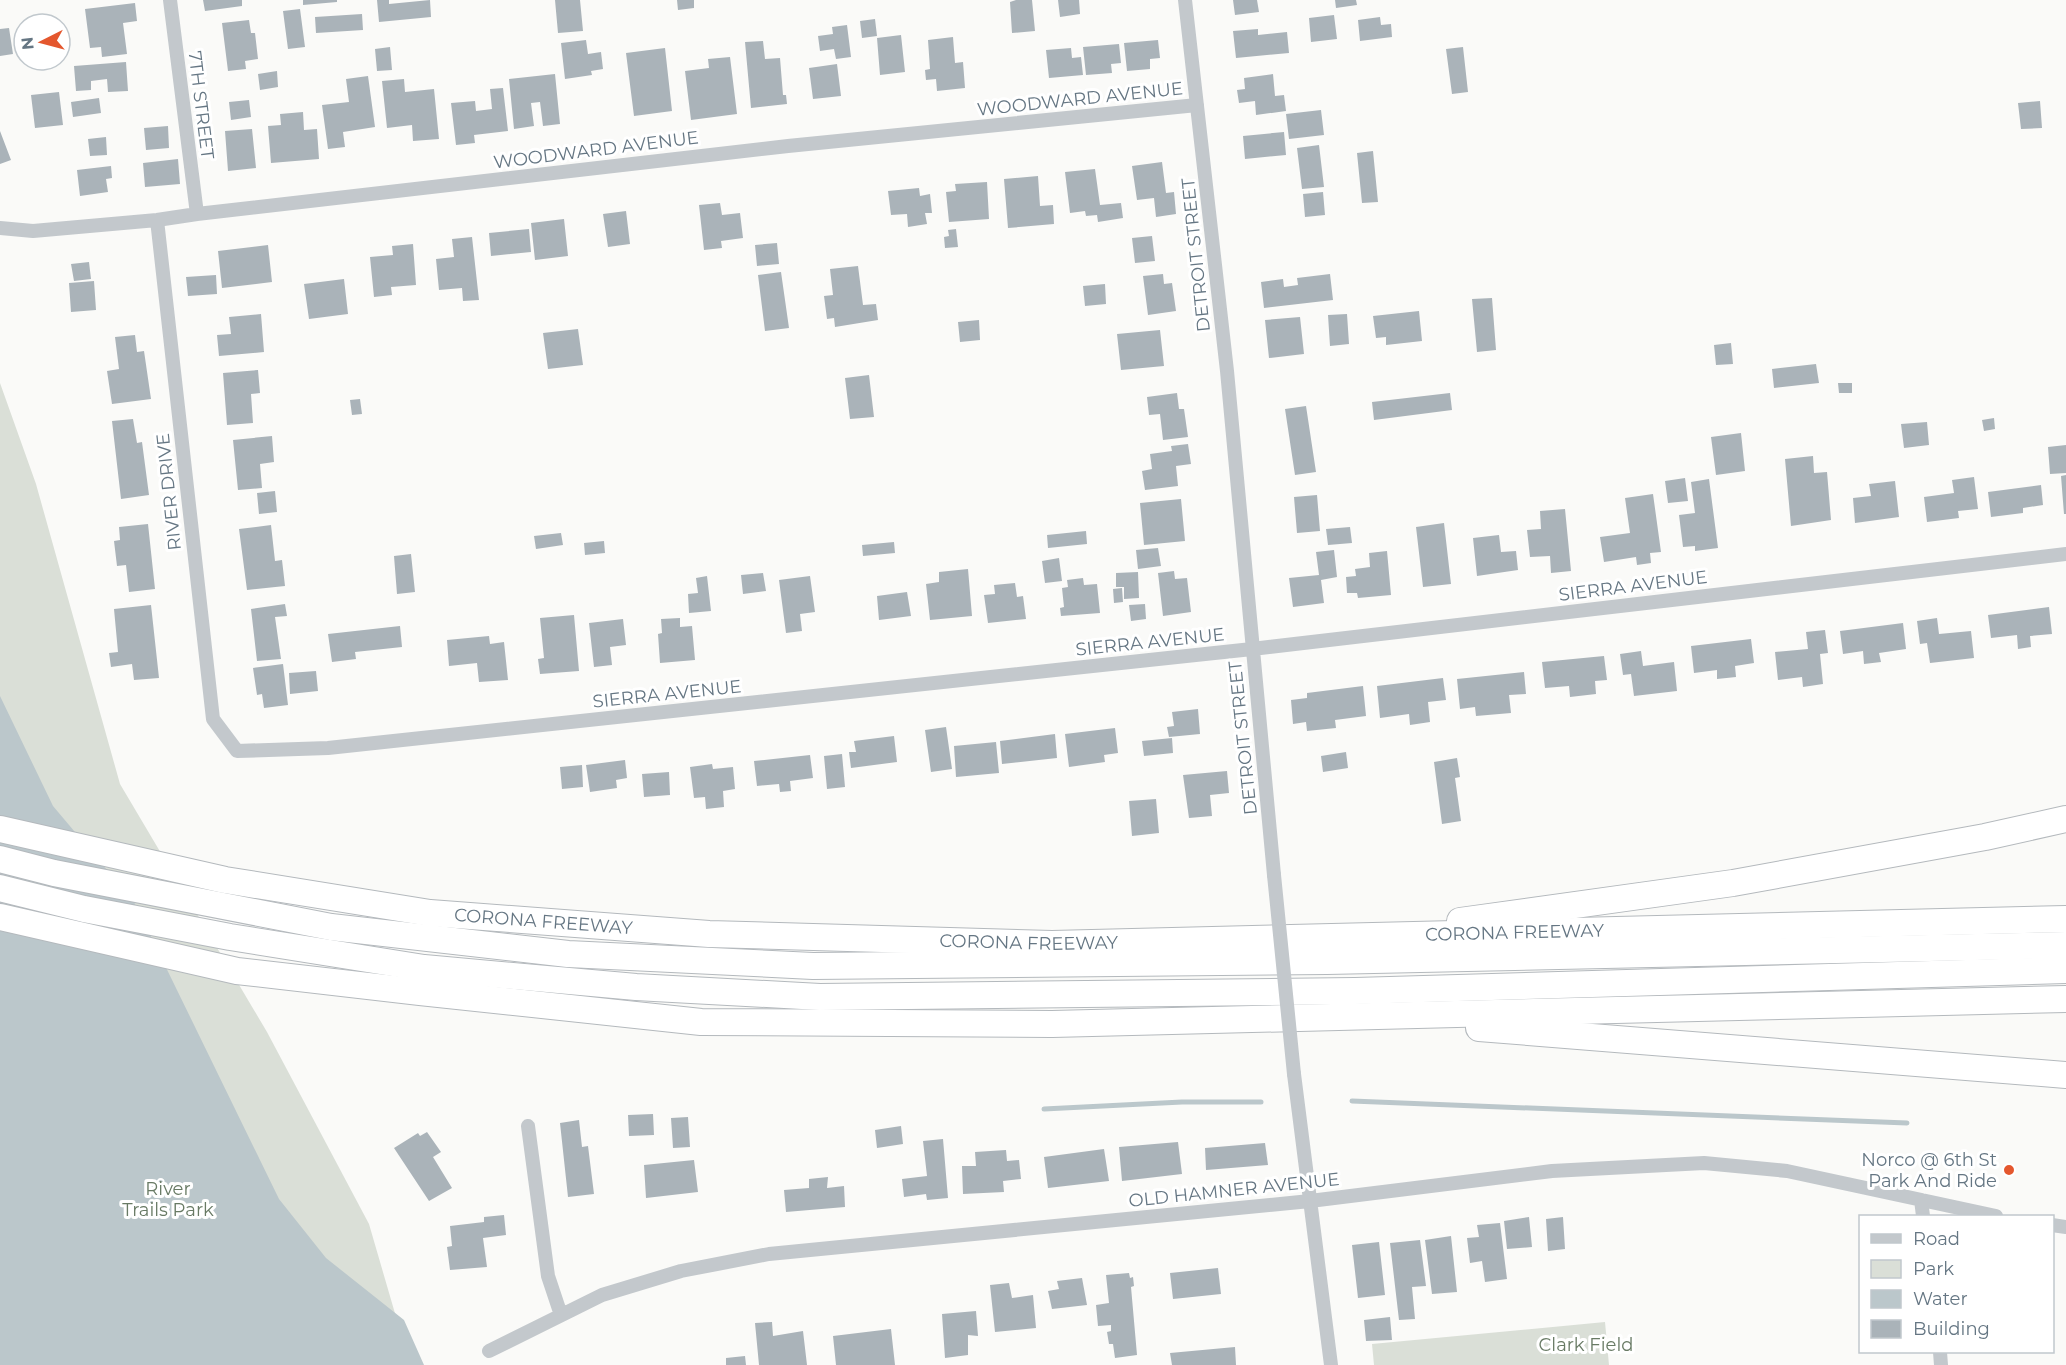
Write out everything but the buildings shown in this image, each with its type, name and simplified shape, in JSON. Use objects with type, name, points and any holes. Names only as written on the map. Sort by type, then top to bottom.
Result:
[{"type":"highway","points":[[1340,937],[1733,883],[1985,837],[2066,819]]},
{"type":"highway","name":"CORONA FREEWAY","points":[[0,829],[225,880],[430,913],[709,934],[1052,944],[2066,919]]},
{"type":"highway","points":[[0,859],[54,873],[331,927],[568,954],[813,966],[1327,961],[2066,945]]},
{"type":"highway","points":[[0,888],[84,909],[230,937],[424,968],[636,987],[820,997],[1355,991],[2066,970]]},
{"type":"highway","points":[[0,917],[237,970],[432,994],[701,1022],[1052,1024],[2066,999]]},
{"type":"highway","points":[[1342,1017],[2066,1075]]},
{"type":"street","name":"7TH STREET","points":[[170,0],[197,214]]},
{"type":"street","name":"DETROIT STREET","points":[[1185,0],[1227,371],[1294,1074],[1331,1365]]},
{"type":"street","name":"WOODWARD AVENUE","points":[[0,228],[33,231],[157,220],[788,146],[1197,105]]},
{"type":"street","name":"RIVER DRIVE","points":[[157,220],[213,720],[237,751]]},
{"type":"street","name":"SIERRA AVENUE","points":[[237,751],[328,748],[1252,649],[2066,554]]},
{"type":"street","points":[[528,1126],[548,1276],[561,1315]]},
{"type":"street","name":"OLD HAMNER AVENUE","points":[[489,1351],[602,1295],[681,1271],[769,1254],[1310,1201],[1552,1172],[1704,1163],[1787,1171],[1991,1215]]},
{"type":"street","points":[[1921,1200],[1923,1215]]},
{"type":"green space","name":"River Trails Park","points":[[0,383],[36,484],[120,784],[267,1032],[369,1224],[410,1365],[0,1365]]},
{"type":"green space","name":"Clark Field","points":[[1605,1322],[1609,1365],[1374,1365],[1372,1344]]},
{"type":"water","name":"River Trails Park","points":[[0,696],[53,806],[134,902],[279,1199],[326,1258],[404,1320],[424,1365],[0,1365]]},
{"type":"waterway","points":[[1352,1101],[1907,1123]]},
{"type":"waterway","points":[[1044,1109],[1182,1102],[1261,1102]]},
{"type":"place","name":"Norco @ 6th St Park And Ride","points":[[2009,1170]]}]
